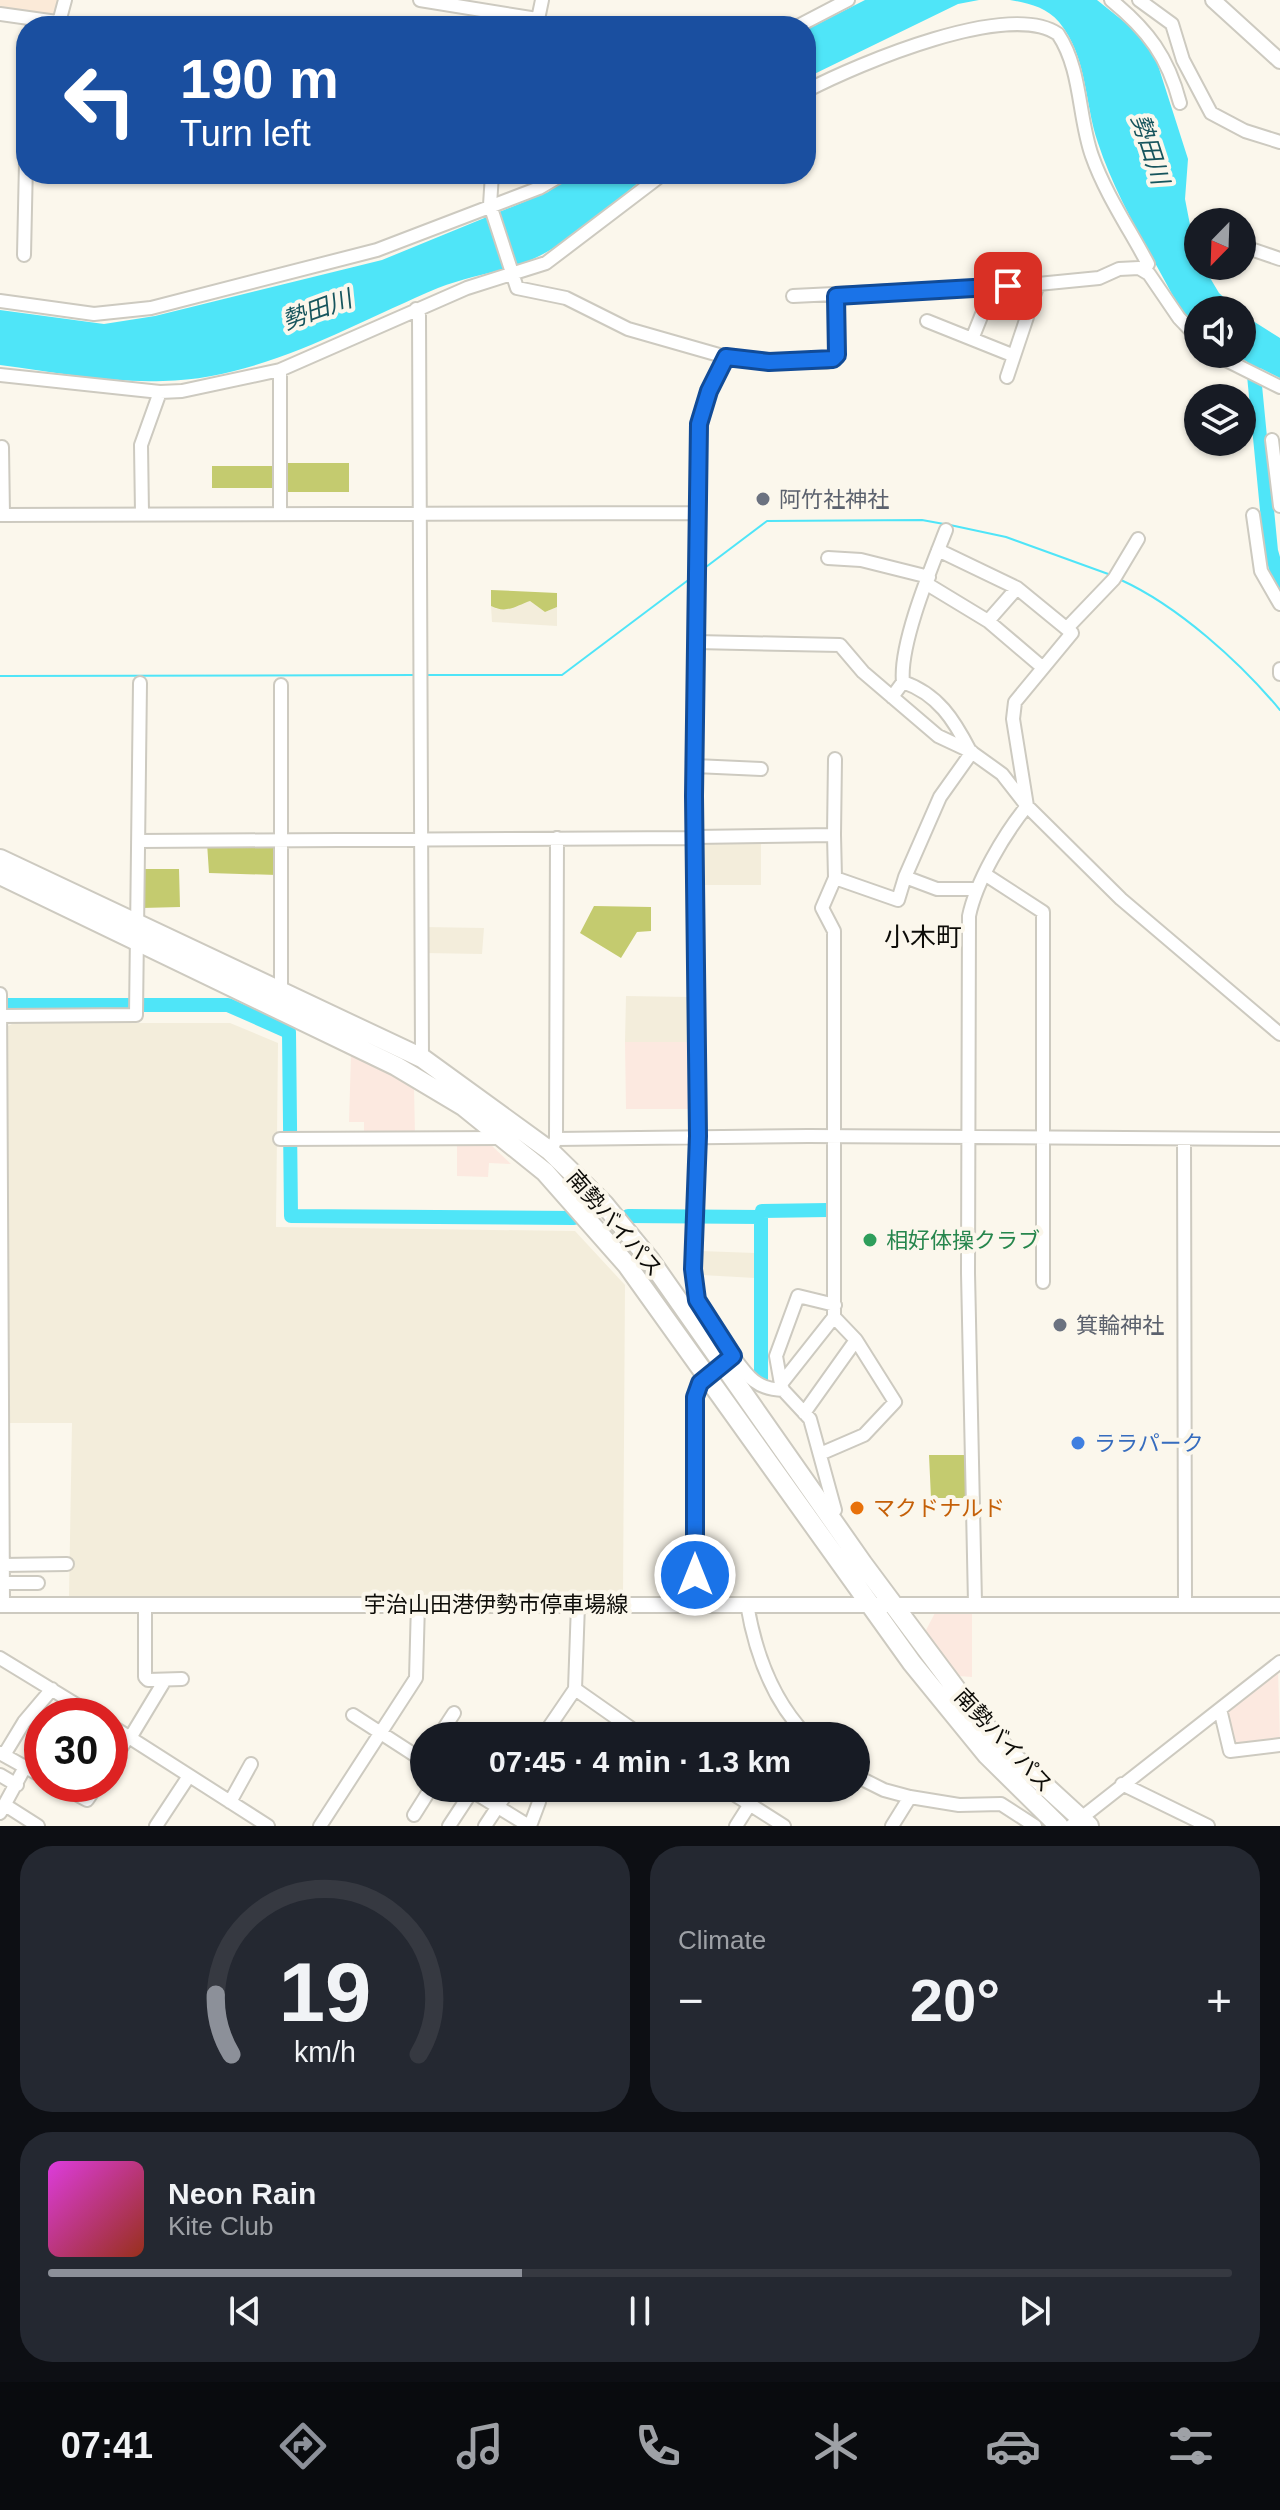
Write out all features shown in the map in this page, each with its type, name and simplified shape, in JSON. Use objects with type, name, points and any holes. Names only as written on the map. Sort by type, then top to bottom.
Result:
[{"type":"highway","name":"南勢バイパス","points":[[0,859],[424,1081],[505,1138],[545,1172],[721,1365],[868,1603],[987,1755],[1059,1826]]},
{"type":"highway","name":"南勢バイパス","points":[[0,875],[281,989],[422,1058],[553,1145],[624,1228],[892,1603],[1006,1750],[1080,1824]]},
{"type":"main road","points":[[1213,0],[1280,61]]},
{"type":"main road","name":"宇治山田港伊勢市停車場線","points":[[1,1605],[1280,1605]]},
{"type":"street","points":[[420,0],[504,16]]},
{"type":"street","points":[[816,17],[848,0]]},
{"type":"street","points":[[1111,0],[1155,42],[1170,70],[1180,103]]},
{"type":"street","points":[[1139,0],[1172,24],[1183,60],[1211,113],[1245,131],[1280,142]]},
{"type":"street","points":[[1024,11],[1046,21],[1063,45],[1074,72],[1093,159],[1148,264],[1144,270]]},
{"type":"street","points":[[816,86],[932,26]]},
{"type":"street","points":[[24,255],[26,184]]},
{"type":"street","points":[[491,184],[490,205],[517,288],[566,298],[628,329],[726,357],[769,362],[833,359],[837,355],[836,296]]},
{"type":"street","points":[[0,301],[94,314],[151,308],[377,250],[548,184]]},
{"type":"street","points":[[0,375],[160,392],[182,391],[280,370],[467,288],[546,263],[650,184]]},
{"type":"street","points":[[1256,251],[1280,259]]},
{"type":"street","points":[[793,296],[1038,284],[1099,278],[1131,267],[1144,270],[1184,325]]},
{"type":"street","points":[[1007,377],[1038,284]]},
{"type":"street","points":[[416,309],[419,315],[418,669],[422,1058]]},
{"type":"street","points":[[972,339],[982,314]]},
{"type":"street","points":[[927,321],[1012,355]]},
{"type":"street","points":[[726,357],[702,410],[696,513],[698,1136],[693,1269],[697,1300],[721,1365],[767,1389],[782,1387],[835,1311],[834,931],[822,908],[835,878],[835,759]]},
{"type":"street","points":[[1242,368],[1280,387]]},
{"type":"street","points":[[280,370],[280,512]]},
{"type":"street","points":[[142,513],[141,445],[160,392]]},
{"type":"street","points":[[1272,440],[1280,506]]},
{"type":"street","points":[[2,447],[1,515],[696,513]]},
{"type":"street","points":[[1253,515],[1261,571],[1280,604]]},
{"type":"street","points":[[892,697],[903,682],[902,671],[946,530]]},
{"type":"street","points":[[1068,627],[1115,577],[1138,539]]},
{"type":"street","points":[[938,550],[1017,588],[1072,633],[1015,702],[1013,719],[1027,806],[1005,833],[977,889],[969,916],[968,1273],[975,1603]]},
{"type":"street","points":[[828,558],[861,560],[928,581],[988,621],[1042,667]]},
{"type":"street","points":[[988,621],[1017,588]]},
{"type":"street","points":[[696,642],[833,643],[845,649],[892,697],[938,736],[971,752],[1002,774],[1027,806],[1121,899],[1280,1034]]},
{"type":"street","points":[[903,682],[937,701],[952,717],[971,752]]},
{"type":"street","points":[[1,1016],[136,1015],[140,683]]},
{"type":"street","points":[[281,685],[281,989]]},
{"type":"street","points":[[835,878],[898,900],[940,797],[971,752]]},
{"type":"street","points":[[695,766],[761,769]]},
{"type":"street","points":[[138,841],[834,835]]},
{"type":"street","points":[[557,838],[553,1145],[698,1136],[1280,1139]]},
{"type":"street","points":[[986,875],[1043,912],[1043,1282]]},
{"type":"street","points":[[905,877],[937,889],[977,889]]},
{"type":"street","points":[[0,995],[1,1605]]},
{"type":"street","points":[[280,1139],[505,1138]]},
{"type":"street","points":[[1184,1139],[1185,1605]]},
{"type":"street","points":[[820,1454],[864,1435],[895,1402],[835,1311],[798,1296],[776,1356],[782,1387],[810,1419],[835,1510]]},
{"type":"street","points":[[804,1413],[856,1340]]},
{"type":"street","points":[[695,1604],[695,1397],[721,1365]]},
{"type":"street","points":[[2,1572],[38,1564],[67,1564]]},
{"type":"street","points":[[38,1564],[38,1599]]},
{"type":"street","points":[[2,1572],[38,1583]]},
{"type":"street","points":[[320,1826],[416,1678],[418,1603]]},
{"type":"street","points":[[553,1722],[575,1689],[578,1604]]},
{"type":"street","points":[[747,1604],[754,1639],[780,1703],[796,1722]]},
{"type":"street","points":[[145,1605],[145,1677],[182,1679]]},
{"type":"street","points":[[0,1658],[66,1698]]},
{"type":"street","points":[[1080,1824],[1122,1784],[1280,1662]]},
{"type":"street","points":[[165,1680],[129,1737],[268,1826]]},
{"type":"street","points":[[24,1766],[2,1754],[52,1689]]},
{"type":"street","points":[[575,1689],[614,1722]]},
{"type":"street","points":[[1220,1709],[1230,1751],[1280,1745]]},
{"type":"street","points":[[448,1722],[454,1713]]},
{"type":"street","points":[[353,1715],[410,1752]]},
{"type":"street","points":[[0,1732],[13,1739]]},
{"type":"street","points":[[230,1802],[251,1764]]},
{"type":"street","points":[[24,1769],[2,1809],[38,1826]]},
{"type":"street","points":[[0,1775],[17,1785]]},
{"type":"street","points":[[156,1826],[189,1776]]},
{"type":"street","points":[[870,1781],[910,1797],[959,1805],[1001,1804],[1035,1826]]},
{"type":"street","points":[[1122,1784],[1208,1826]]},
{"type":"street","points":[[892,1826],[910,1797]]},
{"type":"street","points":[[414,1815],[422,1802]]},
{"type":"street","points":[[449,1826],[463,1802]]},
{"type":"street","points":[[490,1802],[529,1826],[539,1802]]},
{"type":"street","points":[[485,1826],[499,1802]]},
{"type":"street","points":[[747,1802],[784,1826]]},
{"type":"street","points":[[736,1826],[750,1804]]},
{"type":"shaded area","points":[[0,0],[60,0],[54,16],[0,9]]},
{"type":"shaded area","points":[[530,601],[545,612],[557,607],[557,626],[492,622],[491,606],[497,609]]},
{"type":"shaded area","points":[[702,840],[761,840],[761,885],[701,885]]},
{"type":"shaded area","points":[[425,927],[484,928],[482,954],[425,953]]},
{"type":"shaded area","points":[[626,996],[690,997],[691,1042],[625,1042]]},
{"type":"shaded area","points":[[14,1023],[230,1023],[278,1043],[276,1227],[575,1231],[625,1285],[623,1596],[69,1596],[72,1423],[5,1423],[6,1027]]},
{"type":"shaded area","points":[[625,1042],[691,1042],[692,1109],[626,1109]]},
{"type":"shaded area","points":[[351,1055],[414,1087],[415,1135],[364,1134],[364,1122],[349,1122]]},
{"type":"shaded area","points":[[457,1142],[490,1144],[511,1164],[489,1163],[488,1177],[457,1176]]},
{"type":"shaded area","points":[[700,1251],[755,1253],[755,1278],[702,1275]]},
{"type":"shaded area","points":[[972,1610],[972,1677],[959,1676],[925,1632],[936,1611]]},
{"type":"shaded area","points":[[1278,1670],[1280,1741],[1236,1748],[1224,1710]]},
{"type":"green space","points":[[283,463],[349,463],[349,492],[283,492]]},
{"type":"green space","points":[[212,466],[279,466],[279,488],[212,488]]},
{"type":"green space","points":[[491,590],[557,593],[557,607],[545,612],[530,601],[511,608],[496,608],[491,606]]},
{"type":"green space","points":[[207,843],[277,843],[277,875],[209,873]]},
{"type":"green space","points":[[140,869],[179,869],[180,907],[142,908]]},
{"type":"green space","points":[[594,906],[651,907],[651,931],[637,932],[621,958],[580,933]]},
{"type":"green space","points":[[929,1455],[970,1455],[969,1498],[931,1498]]},
{"type":"water","points":[[865,0],[979,0],[958,4],[816,73],[816,25]]},
{"type":"water","name":"勢田川","points":[[1010,0],[1097,0],[1137,32],[1156,59],[1188,159],[1184,280],[1211,280],[1222,296],[1184,296],[1184,317],[1106,166],[1093,128],[1075,50],[1059,22],[1043,9]]},
{"type":"water","name":"勢田川","points":[[559,184],[637,184],[577,232],[531,260],[438,288],[304,348],[235,371],[199,378],[143,381],[102,379],[0,365],[0,310],[104,324],[155,316],[382,260],[548,192]]},
{"type":"water","points":[[1256,323],[1280,338],[1280,378],[1256,366]]},
{"type":"waterway","points":[[1253,368],[1271,551],[1280,582]]},
{"type":"waterway","points":[[702,570],[767,521],[922,520],[944,524]]},
{"type":"waterway","points":[[950,525],[1006,537],[1111,575]]},
{"type":"waterway","points":[[426,675],[562,675],[691,578]]},
{"type":"waterway","points":[[1121,580],[1143,591],[1207,637],[1280,710]]},
{"type":"waterway","points":[[0,676],[415,675]]},
{"type":"waterway","points":[[0,1005],[228,1005],[289,1032],[291,1216],[574,1218]]},
{"type":"waterway","points":[[628,1216],[761,1217],[762,1211],[828,1210]]},
{"type":"waterway","points":[[761,1217],[761,1383]]},
{"type":"place","name":"阿竹社神社","points":[[763,499]]},
{"type":"place","name":"相好体操クラブ","points":[[870,1240]]},
{"type":"place","name":"箕輪神社","points":[[1060,1325]]},
{"type":"place","name":"ララパーク","points":[[1078,1443]]},
{"type":"place","name":"マクドナルド","points":[[857,1508]]},
{"type":"district","name":"小木町","points":[[923,937]]},
{"type":"route","points":[[695,1575],[695,1397],[700,1383],[733,1356],[697,1300],[693,1269],[698,1136],[694,837],[696,568],[699,424],[702,410],[726,357],[769,362],[827,362],[833,359],[837,355],[836,296],[1008,286]]}]
